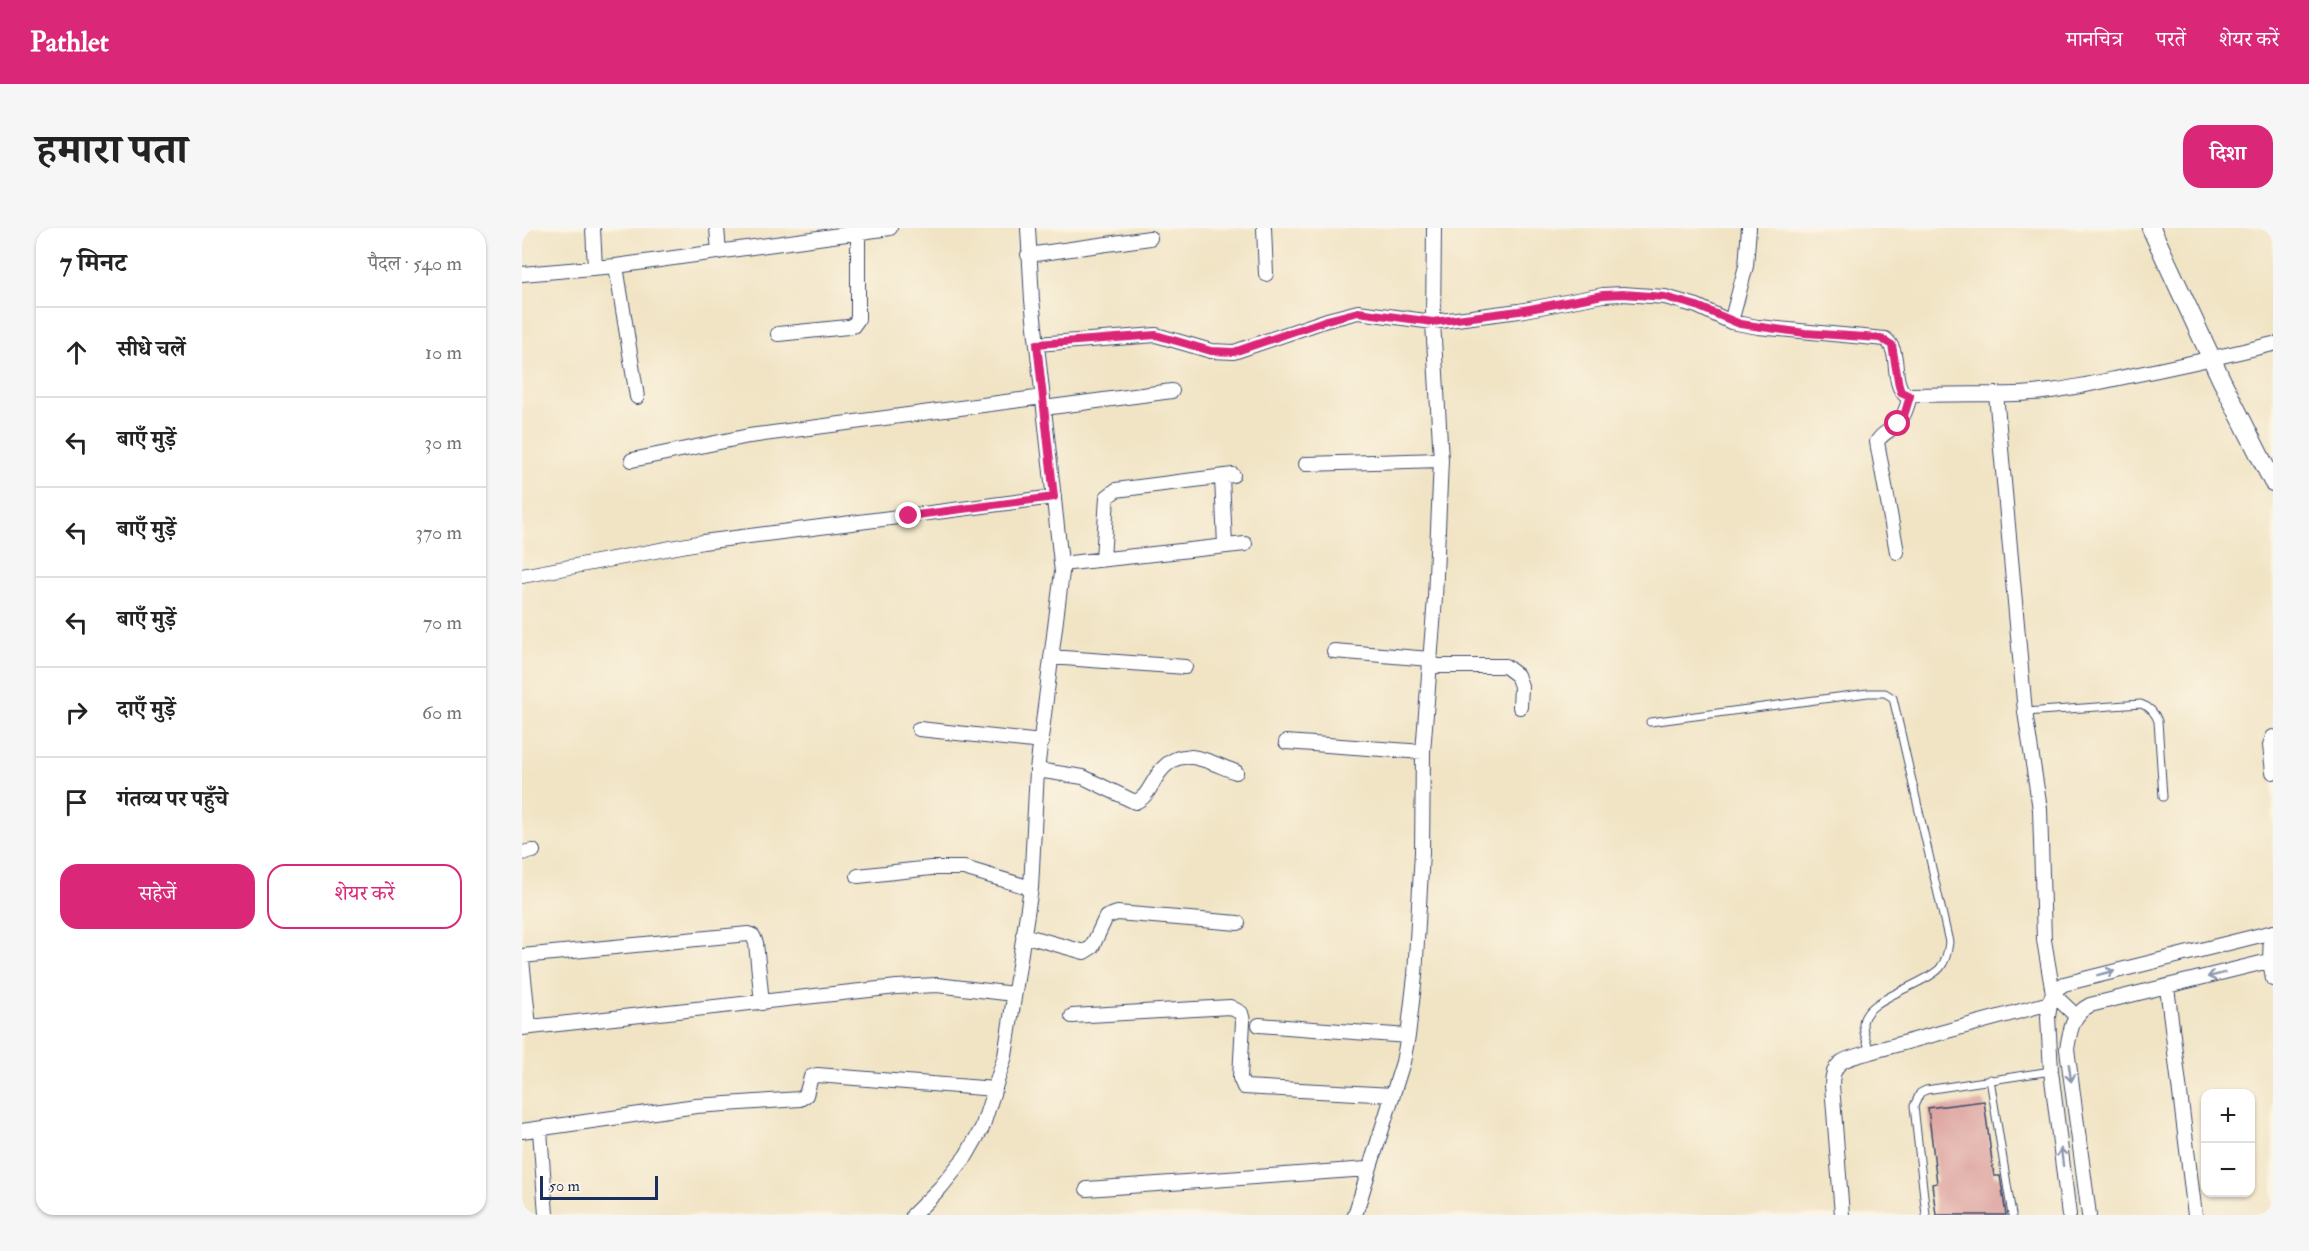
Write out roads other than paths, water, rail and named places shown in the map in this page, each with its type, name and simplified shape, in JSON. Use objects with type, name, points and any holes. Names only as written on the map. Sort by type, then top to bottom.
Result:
[{"type":"street","points":[[593,228],[595,268]]},
{"type":"street","points":[[717,228],[719,252]]},
{"type":"street","points":[[522,274],[616,266],[890,228]]},
{"type":"street","points":[[913,1215],[941,1187],[966,1156],[982,1128],[1005,1056],[1031,888],[1037,770],[1061,564],[1028,255],[1028,228]]},
{"type":"street","points":[[1264,228],[1266,274]]},
{"type":"street","points":[[1354,1215],[1403,1062],[1415,976],[1424,752],[1441,460],[1433,322],[1434,228]]},
{"type":"street","points":[[1731,322],[1746,266],[1749,228]]},
{"type":"street","points":[[2151,228],[2273,482]]},
{"type":"street","points":[[778,334],[848,327],[856,323],[858,319],[858,232]]},
{"type":"street","points":[[1028,255],[1150,238]]},
{"type":"street","points":[[616,266],[638,397]]},
{"type":"street","points":[[1037,344],[1156,335],[1224,353],[1248,348],[1327,320],[1358,312],[1433,322],[1519,311],[1603,295],[1623,294],[1665,297],[1697,306],[1731,322],[1805,333],[1885,339],[1892,345],[1901,392],[1910,396],[2022,395],[2066,389],[2213,359],[2273,344]]},
{"type":"street","points":[[632,460],[749,436],[1172,391]]},
{"type":"street","points":[[1996,394],[2025,712],[2040,809],[2044,940],[2052,998],[2048,1017],[2051,1071],[2069,1215]]},
{"type":"street","points":[[1897,552],[1877,440],[1904,416],[1910,396]]},
{"type":"street","points":[[1306,464],[1441,460]]},
{"type":"street","points":[[1103,560],[1106,502],[1111,493],[1116,490],[1228,476],[1225,546]]},
{"type":"street","points":[[522,576],[703,542],[1054,497]]},
{"type":"street","points":[[1061,564],[1245,544]]},
{"type":"street","points":[[1334,651],[1430,663],[1505,666],[1517,675],[1521,686],[1520,707]]},
{"type":"street","points":[[1051,657],[1185,667]]},
{"type":"street","points":[[919,729],[1042,742]]},
{"type":"street","points":[[2273,737],[2271,746],[2273,772]]},
{"type":"street","points":[[1286,741],[1424,752]]},
{"type":"street","points":[[1037,770],[1083,777],[1135,802],[1142,799],[1164,766],[1180,756],[1191,756],[1236,772]]},
{"type":"street","points":[[858,876],[931,868],[964,868],[1031,888]]},
{"type":"street","points":[[1023,935],[1084,952],[1092,947],[1106,917],[1117,913],[1238,923]]},
{"type":"street","points":[[1842,1215],[1832,1074],[1843,1060],[2052,998],[2064,984],[2272,932],[2273,979]]},
{"type":"street","points":[[762,1003],[756,944],[753,936],[748,934],[522,958],[526,1027],[762,1003],[919,985],[1014,994]]},
{"type":"street","points":[[2089,1215],[2067,1048],[2070,1028],[2076,1016],[2090,1005],[2272,961]]},
{"type":"street","points":[[2167,987],[2195,1215]]},
{"type":"street","points":[[2052,998],[2076,1016]]},
{"type":"street","points":[[1072,1016],[1230,1007],[1241,1013],[1243,1021],[1240,1078],[1244,1087],[1393,1095]]},
{"type":"street","points":[[1259,1025],[1408,1036]]},
{"type":"street","points":[[522,1131],[696,1106],[800,1098],[806,1095],[811,1077],[817,1075],[995,1089]]},
{"type":"street","points":[[540,1130],[546,1215]]},
{"type":"street","points":[[1087,1189],[1367,1169]]},
{"type":"lane","points":[[1650,722],[1868,693],[1885,693],[1893,698],[1949,942],[1947,955],[1940,968],[1870,1008],[1863,1024],[1870,1052]]},
{"type":"lane","points":[[2025,712],[2145,705],[2152,711],[2158,722],[2163,797]]},
{"type":"lane","points":[[1926,1215],[1914,1106],[1916,1098],[1926,1090],[2051,1071]]},
{"type":"lane","points":[[1990,1079],[2012,1215]]}]
